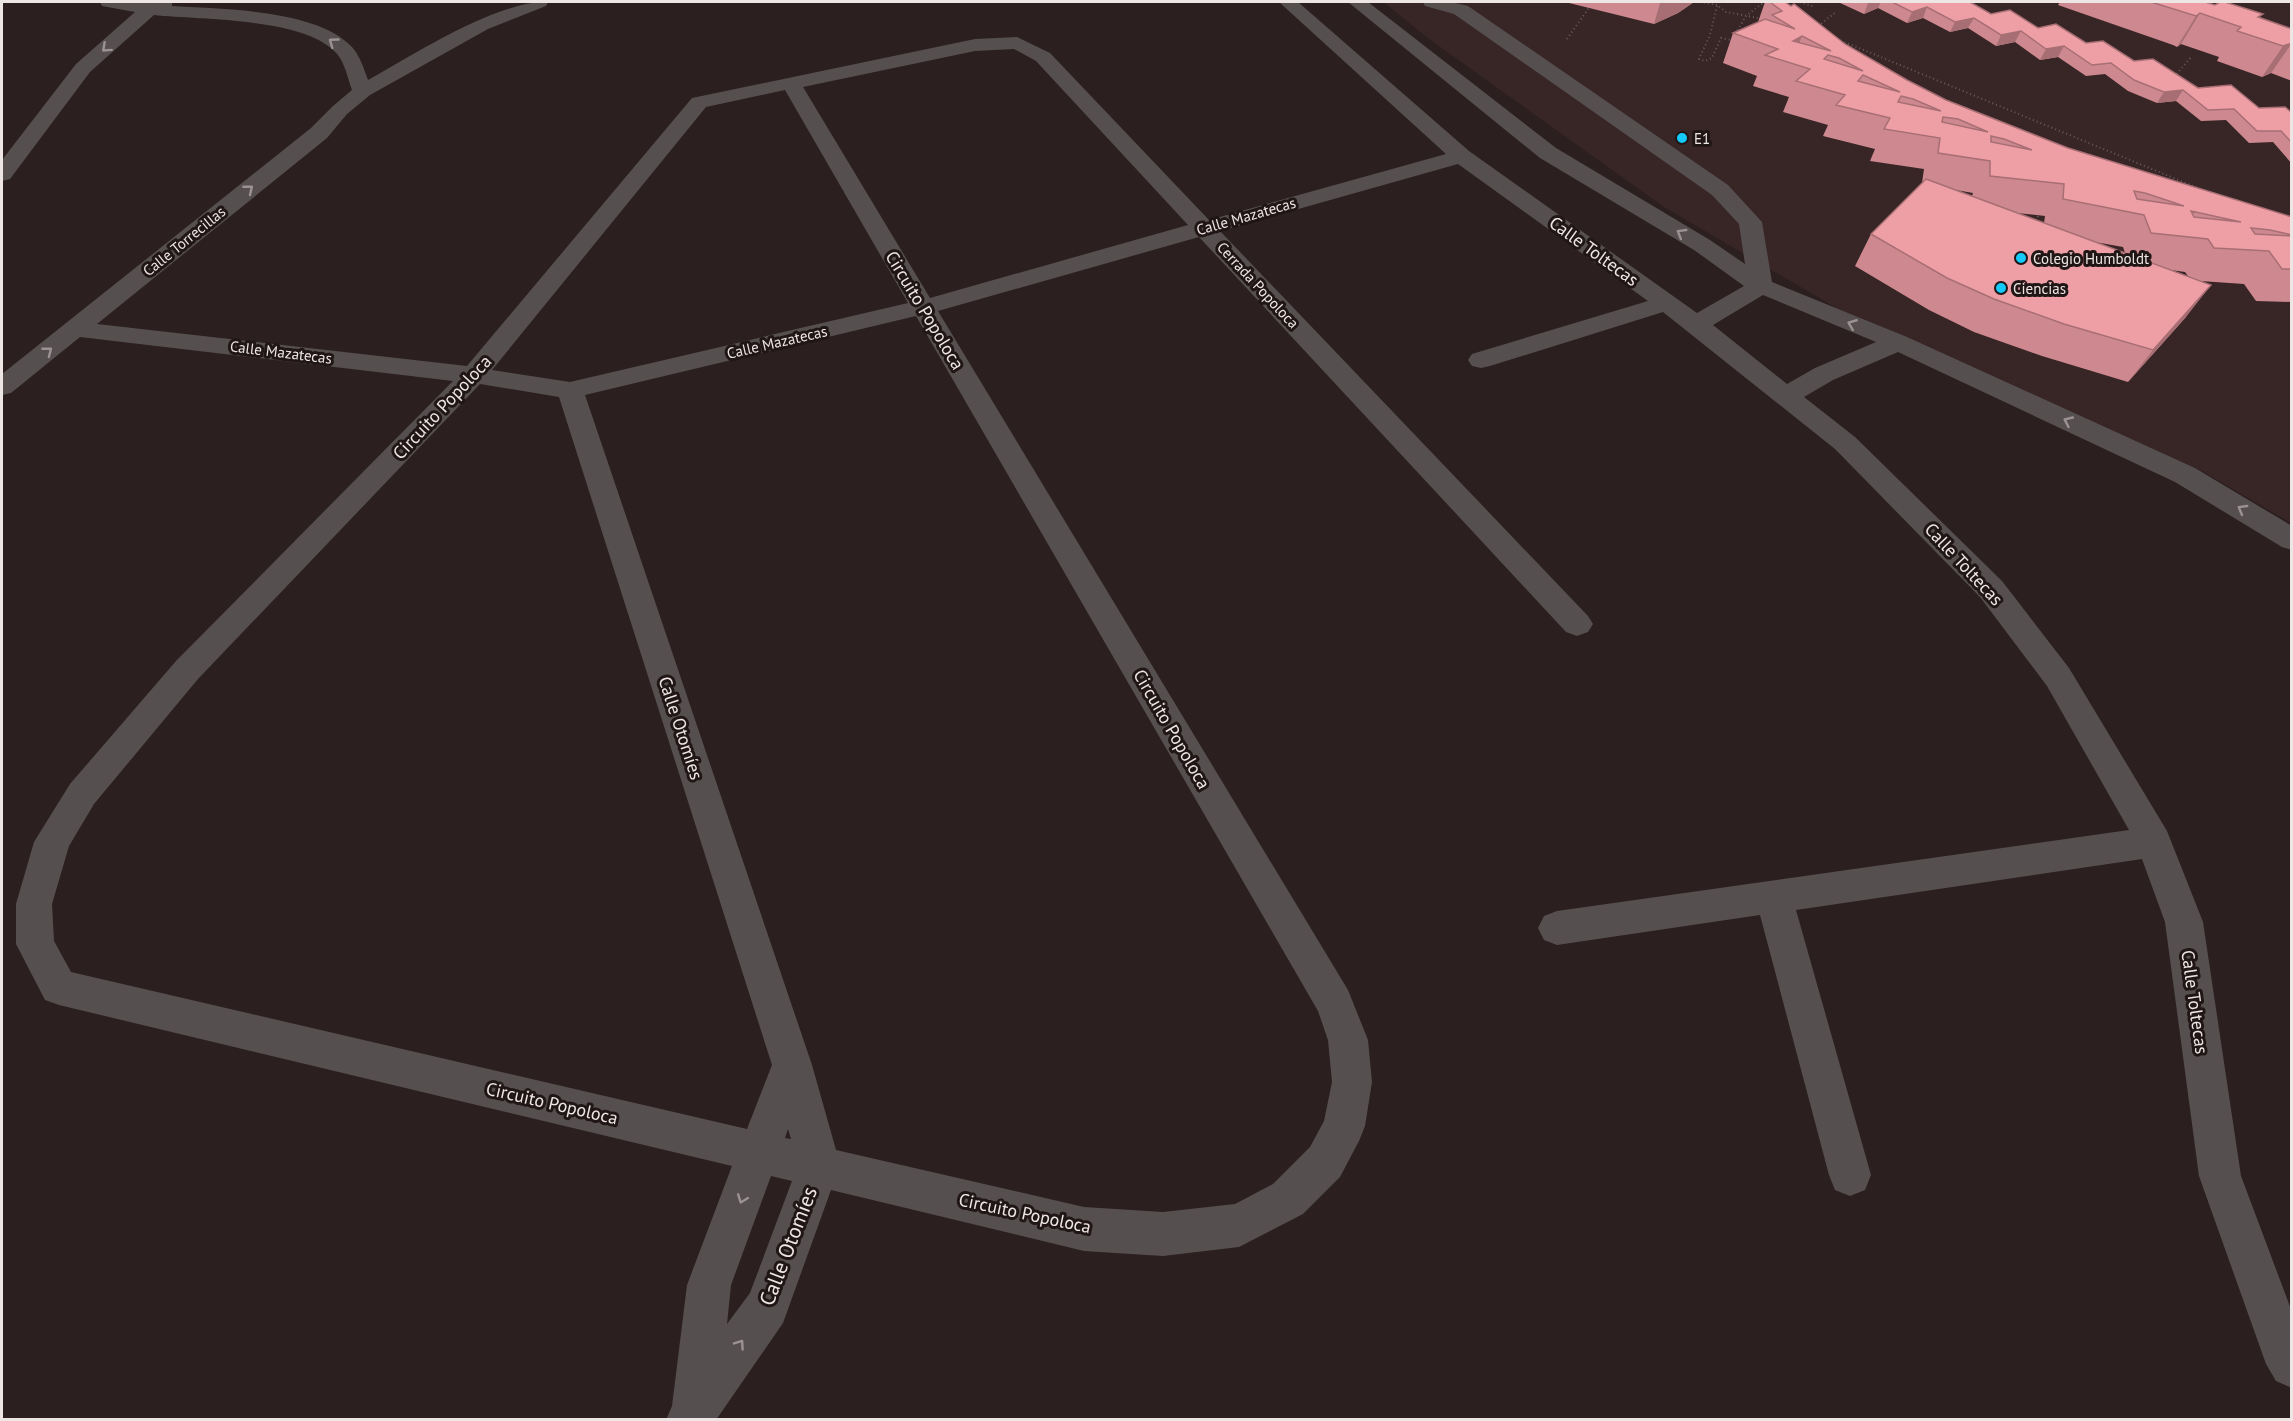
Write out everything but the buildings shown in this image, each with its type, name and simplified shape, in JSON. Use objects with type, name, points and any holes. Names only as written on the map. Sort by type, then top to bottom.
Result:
[{"type":"street","points":[[109,2],[159,5],[262,18],[300,26],[326,37],[345,51],[363,91]]},
{"type":"street","name":"Calle Torrecillas","points":[[2,387],[319,133],[340,110],[363,91],[481,25],[539,2]]},
{"type":"street","name":"Calle Toltecas","points":[[1288,2],[1461,156],[1696,324],[1845,443],[1992,589],[2058,677],[2154,842],[2184,922],[2220,1176],[2282,1348],[2292,1365]]},
{"type":"street","points":[[1357,2],[1548,153],[1702,245],[1761,286],[1898,342],[2186,475],[2292,540]]},
{"type":"street","points":[[1432,2],[1461,10],[1720,190],[1750,222],[1761,286]]},
{"type":"street","points":[[2,174],[83,68],[159,5]]},
{"type":"street","name":"Cerrada Popoloca","points":[[791,83],[975,45],[1017,43],[1043,57],[1577,624]]},
{"type":"street","name":"Circuito Popoloca","points":[[791,83],[1334,1003],[1348,1040],[1352,1082],[1344,1126],[1325,1162],[1288,1199],[1239,1225],[1163,1234],[1084,1229],[59,987],[35,944],[34,904],[52,842],[82,794],[187,670],[474,375],[699,102],[791,83]]},
{"type":"street","points":[[2,139],[28,138]]},
{"type":"street","name":"Calle Mazatecas","points":[[76,328],[474,375],[570,390],[924,307],[1461,156]]},
{"type":"street","points":[[1696,324],[1761,286]]},
{"type":"street","points":[[1481,360],[1667,303]]},
{"type":"street","points":[[1787,395],[1824,374],[1898,342]]},
{"type":"street","name":"Calle Otomíes","points":[[570,390],[792,1065],[819,1166],[767,1307],[692,1414]]},
{"type":"street","points":[[1557,928],[2154,842]]},
{"type":"street","points":[[1774,897],[1850,1175]]},
{"type":"street","name":"Calle Otomíes","points":[[692,1414],[710,1286],[792,1065]]},
{"type":"path","points":[[1700,2],[1717,3],[1726,12],[1768,20]]},
{"type":"path","points":[[1745,33],[1737,31],[1746,16],[1764,2]]},
{"type":"path","points":[[1800,2],[1815,7]]},
{"type":"path","points":[[1717,3],[1710,35],[1699,59],[1705,61],[1712,58],[1721,38],[1737,41],[1734,48]]},
{"type":"path","points":[[1814,30],[1836,12]]},
{"type":"path","points":[[1746,16],[1754,24]]},
{"type":"path","points":[[1835,38],[1942,80],[2212,194]]},
{"type":"path","points":[[2170,82],[2192,56]]},
{"type":"path","points":[[2029,225],[2037,226],[2038,215]]},
{"type":"shaded area","name":"Colegio Humboldt","points":[[1383,2],[2291,2],[2291,523],[2200,470],[1838,309],[1664,207],[1429,39]]},
{"type":"place","name":"E1","points":[[1682,138]]},
{"type":"place","name":"Colegio Humboldt","points":[[2021,258]]},
{"type":"place","name":"Ciencias","points":[[2001,288]]}]
